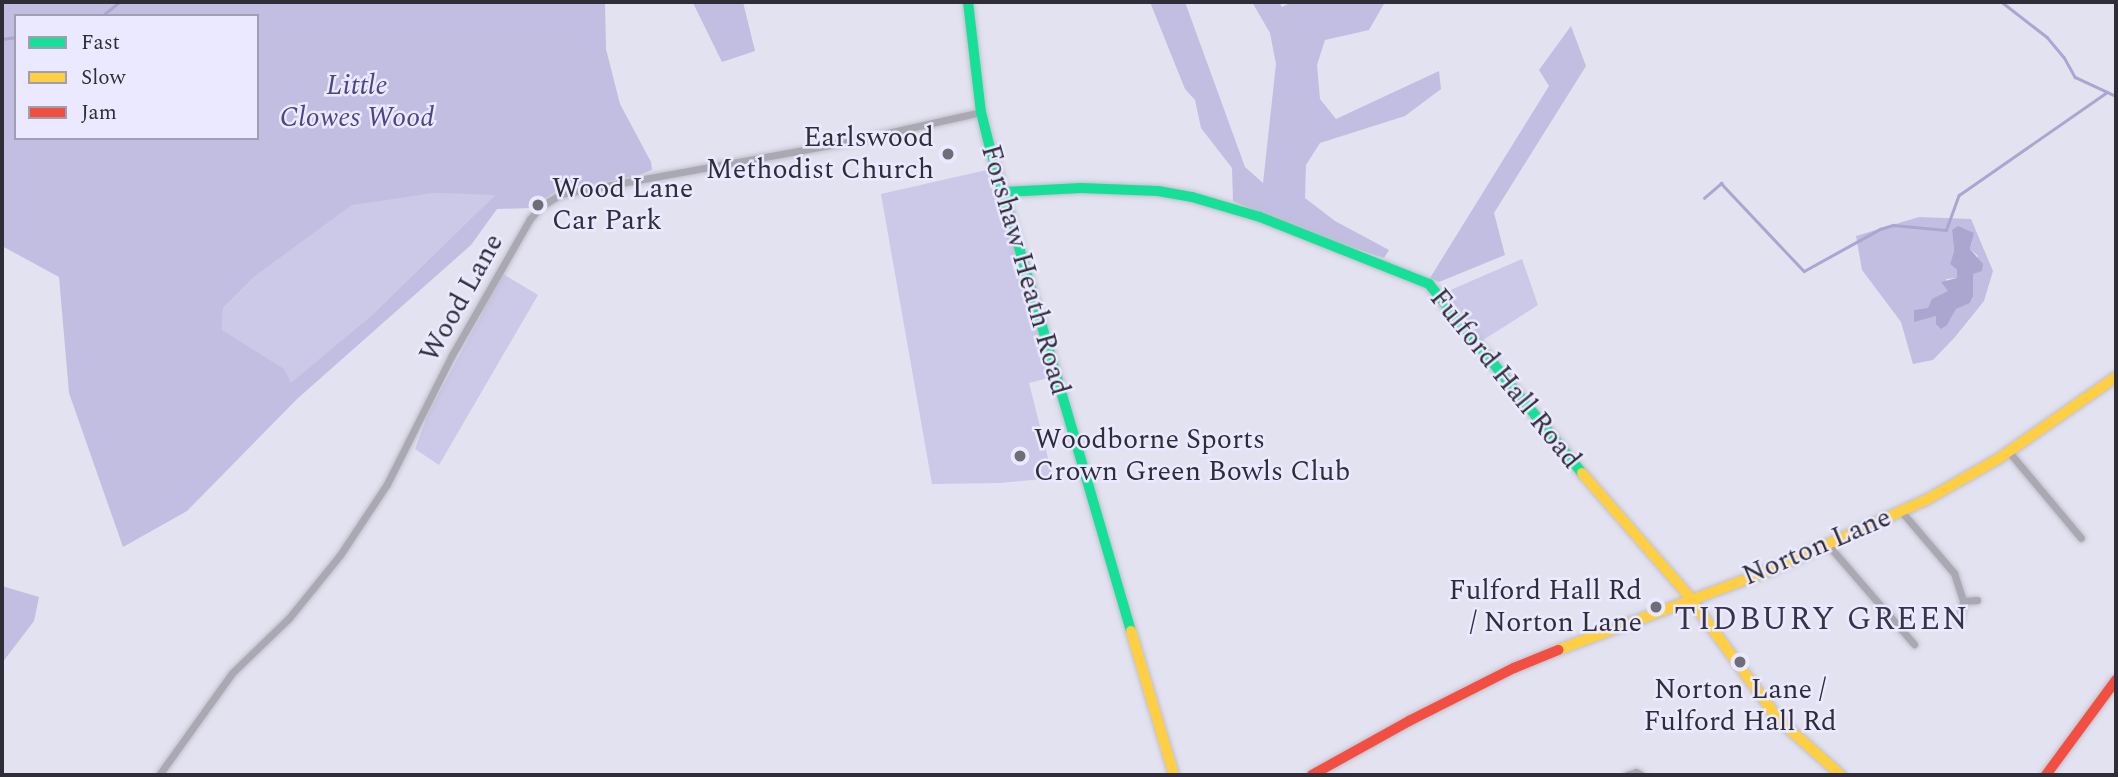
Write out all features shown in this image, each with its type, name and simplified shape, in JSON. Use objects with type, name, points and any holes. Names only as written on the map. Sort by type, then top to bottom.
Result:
[{"type":"street","name":"Forshaw Heath Road","points":[[968,2],[981,113],[1070,429],[1174,775]]},
{"type":"street","name":"Wood Lane","points":[[159,775],[232,673],[302,603],[387,484],[452,355],[530,219],[540,207],[561,194],[848,142],[981,113]]},
{"type":"street","name":"Fulford Hall Road","points":[[1004,192],[1081,188],[1158,191],[1192,197],[1260,217],[1429,284],[1564,452],[1690,598],[1779,720],[1840,775]]},
{"type":"street","name":"Norton Lane","points":[[1312,775],[1477,686],[1545,655],[1829,546],[1966,479],[2116,377]]},
{"type":"street","points":[[2009,452],[2081,538]]},
{"type":"street","points":[[1901,511],[1954,573],[1963,601],[1959,622]]},
{"type":"street","points":[[1829,546],[1914,644]]},
{"type":"street","points":[[1963,601],[1977,600]]},
{"type":"street","points":[[2046,775],[2116,680]]},
{"type":"street","points":[[1626,775],[1636,772],[1641,775]]},
{"type":"shaded area","points":[[991,169],[1052,377],[1029,383],[1053,478],[999,483],[932,484],[881,194]]},
{"type":"shaded area","points":[[435,193],[496,194],[372,315],[291,384],[222,330],[223,308],[254,277],[353,204]]},
{"type":"shaded area","points":[[1958,226],[1974,233],[1970,249],[1983,264],[1982,271],[1973,274],[1973,297],[1970,303],[1956,309],[1947,325],[1941,329],[1936,324],[1936,316],[1914,322],[1914,310],[1928,308],[1932,299],[1948,291],[1941,282],[1957,278],[1957,270],[1950,264],[1954,251],[1952,230]]},
{"type":"shaded area","points":[[1522,259],[1538,305],[1480,342],[1446,292]]},
{"type":"shaded area","points":[[503,274],[538,295],[439,465],[415,449],[428,414]]},
{"type":"green space","name":"Little Clowes Wood","points":[[2,2],[605,2],[606,49],[620,104],[651,162],[652,170],[636,176],[558,190],[531,208],[497,209],[471,245],[297,399],[187,511],[123,547],[69,393],[59,277],[2,246]],"holes":[[[435,193],[495,195],[372,315],[291,383],[284,369],[222,330],[223,308],[254,277],[352,205]]]},
{"type":"green space","points":[[689,2],[743,2],[755,51],[722,62],[693,3]]},
{"type":"green space","points":[[1150,2],[1185,2],[1245,167],[1263,183],[1276,64],[1270,33],[1252,2],[1279,2],[1282,7],[1292,2],[1385,2],[1369,30],[1325,40],[1317,65],[1320,99],[1336,119],[1439,71],[1441,89],[1405,116],[1320,143],[1306,165],[1305,198],[1335,221],[1389,250],[1384,258],[1292,227],[1233,201],[1232,168],[1201,128],[1195,100],[1185,89]]},
{"type":"green space","points":[[1571,26],[1586,66],[1494,213],[1505,255],[1439,282],[1430,278],[1549,86],[1539,70]]},
{"type":"green space","points":[[1919,217],[1971,219],[1993,271],[1984,301],[1933,360],[1913,364],[1901,322],[1862,270],[1856,236]],"holes":[[[1952,230],[1972,242],[1970,249],[1978,256],[1973,274],[1973,298],[1970,303],[1956,308],[1950,320],[1936,316],[1919,318],[1949,291],[1946,279],[1957,278],[1957,270],[1950,264],[1954,251]]]},
{"type":"green space","points":[[2,586],[39,597],[34,621],[2,663]]},
{"type":"waterway","points":[[104,14],[119,2]]},
{"type":"waterway","points":[[2002,2],[2047,37],[2064,57],[2075,77],[2116,96]]},
{"type":"waterway","points":[[2,39],[14,37]]},
{"type":"waterway","points":[[1704,198],[1721,183],[1804,271],[1880,229],[1893,225],[1946,230],[1959,195],[2106,93]]},
{"type":"traffic: fast","points":[[968,2],[981,112],[990,148],[1131,631]]},
{"type":"traffic: fast","points":[[1004,192],[1081,188],[1158,191],[1192,197],[1260,217],[1429,284],[1582,473]]},
{"type":"traffic: slow","points":[[1558,650],[1773,569],[1926,500],[1998,459],[2116,377]]},
{"type":"traffic: slow","points":[[1582,473],[1687,594],[1779,720],[1841,775]]},
{"type":"traffic: slow","points":[[1131,631],[1174,775]]},
{"type":"traffic: jam","points":[[1312,775],[1409,721],[1514,668],[1558,650]]},
{"type":"traffic: jam","points":[[2046,775],[2116,680]]},
{"type":"place","name":"Earlswood Methodist Church","points":[[948,154]]},
{"type":"place","name":"Wood Lane Car Park","points":[[538,205]]},
{"type":"place","name":"Woodborne Sports Crown Green Bowls Club","points":[[1020,456]]},
{"type":"place","name":"Fulford Hall Rd / Norton Lane","points":[[1656,607]]},
{"type":"place","name":"Norton Lane / Fulford Hall Rd","points":[[1740,662]]},
{"type":"district","name":"TIDBURY GREEN","points":[[1822,620]]}]
